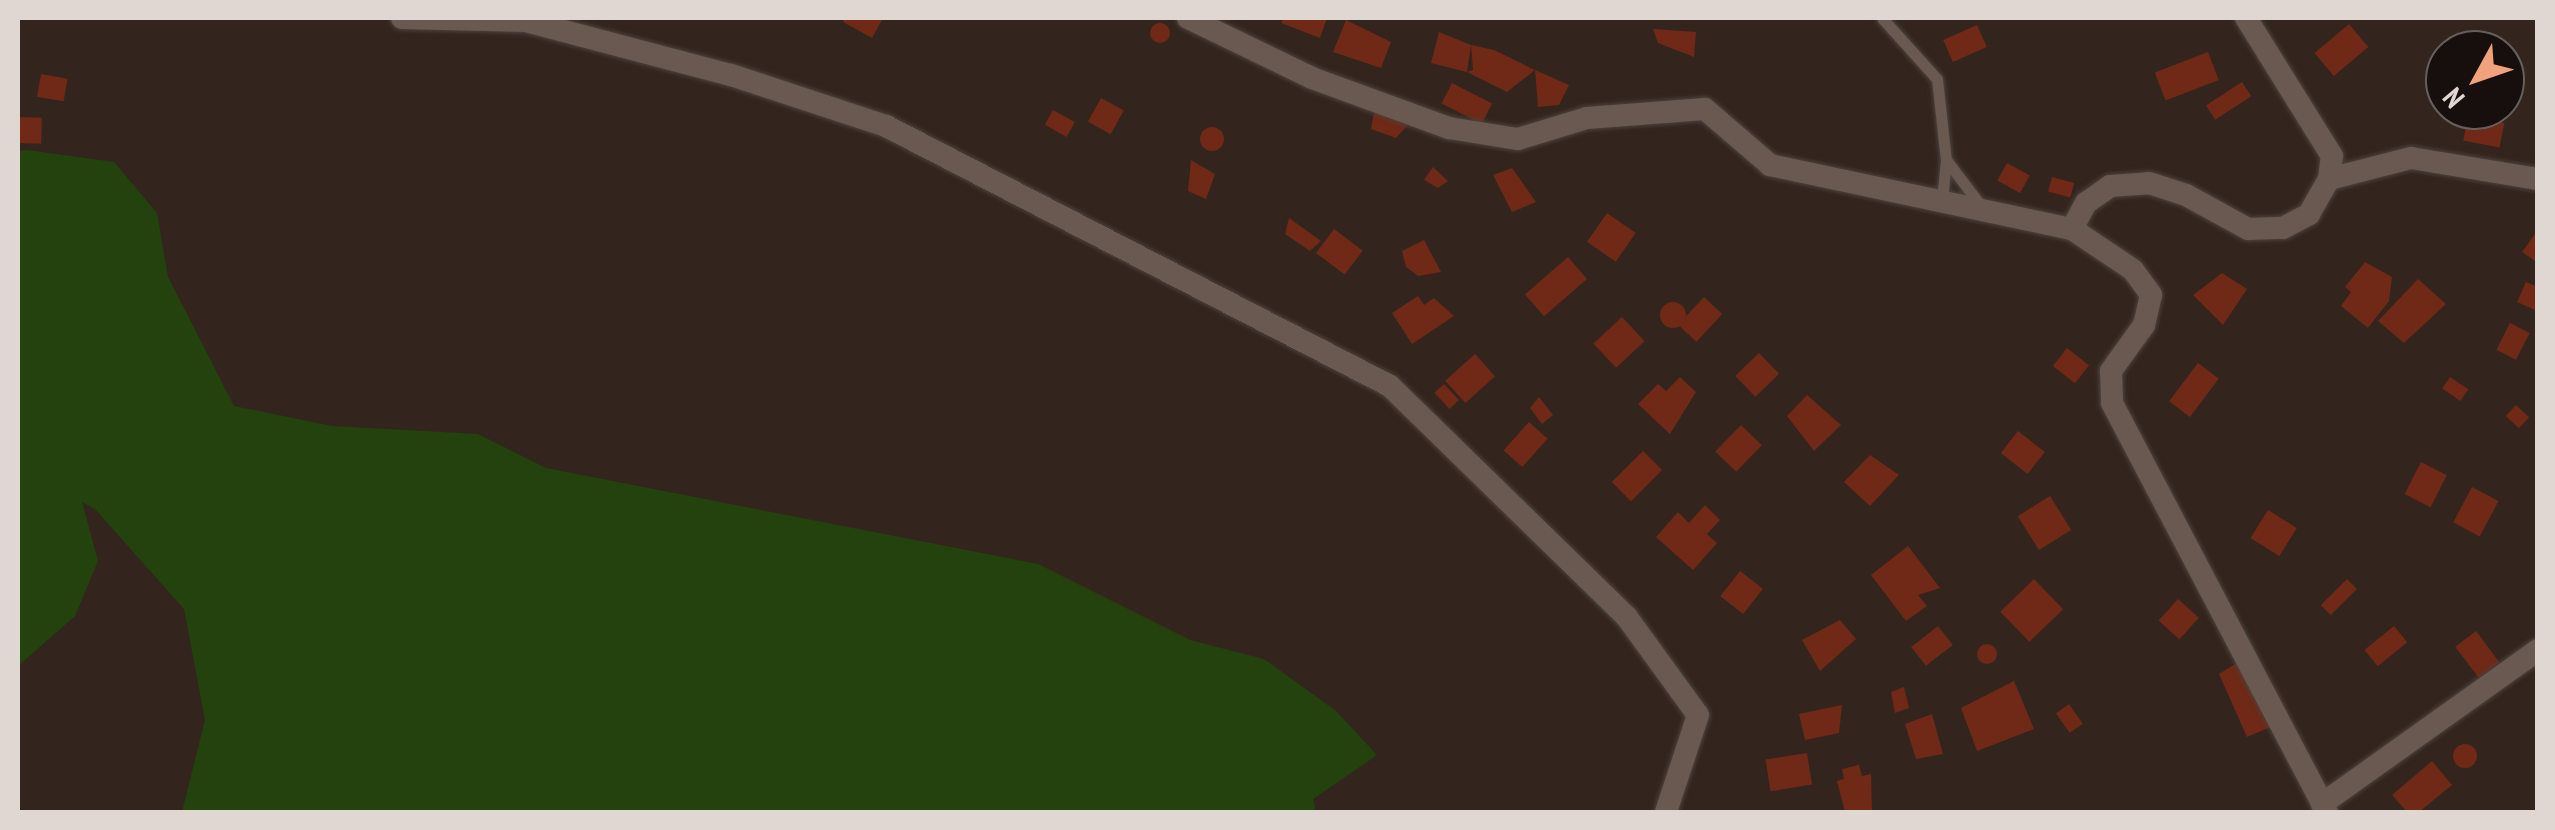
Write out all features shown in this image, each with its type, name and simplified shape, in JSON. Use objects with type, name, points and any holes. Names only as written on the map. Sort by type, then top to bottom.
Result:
[{"type":"street","points":[[402,18],[526,20],[731,75],[886,126],[1390,386],[1626,616],[1698,715],[1666,812]]},
{"type":"street","points":[[1188,18],[1312,78],[1450,128],[1518,139],[1587,118],[1705,108],[1770,165],[2072,229],[2134,270],[2150,296],[2144,325],[2111,371],[2112,404],[2325,808],[2538,650]]},
{"type":"street","points":[[2072,229],[2086,204],[2110,186],[2149,183],[2248,229],[2283,228],[2310,214],[2330,179],[2332,156],[2246,18]]},
{"type":"street","points":[[2330,179],[2411,158],[2538,179]]},
{"type":"lane","points":[[1882,18],[1937,79],[1946,160],[1942,200]]},
{"type":"lane","points":[[1946,160],[1984,209]]},
{"type":"green space","points":[[18,151],[114,162],[157,213],[168,277],[234,406],[332,426],[478,434],[546,468],[1038,564],[1190,640],[1264,659],[1336,711],[1377,755],[1313,799],[1316,812],[182,812],[205,720],[184,609],[96,510],[82,502],[98,561],[75,616],[18,666]]},
{"type":"building","points":[[845,18],[883,18],[872,38],[843,22]]},
{"type":"building","points":[[1284,18],[1327,18],[1320,38],[1281,23]]},
{"type":"building","points":[[1346,20],[1391,42],[1381,68],[1333,52]]},
{"type":"building","points":[[1160,23],[1170,33],[1160,43],[1150,33]]},
{"type":"building","points":[[2349,24],[2368,47],[2334,76],[2315,53]]},
{"type":"building","points":[[1977,25],[1987,47],[1953,62],[1943,40]]},
{"type":"building","points":[[1653,29],[1696,32],[1694,57],[1658,43]]},
{"type":"building","points":[[1439,32],[1471,45],[1467,72],[1431,63]]},
{"type":"building","points":[[1471,45],[1494,50],[1535,70],[1507,92],[1467,72],[1473,70]]},
{"type":"building","points":[[2208,52],[2219,80],[2166,100],[2155,72]]},
{"type":"building","points":[[1535,70],[1569,85],[1559,105],[1538,107]]},
{"type":"building","points":[[41,74],[68,79],[64,101],[37,97]]},
{"type":"building","points":[[2242,82],[2251,96],[2215,120],[2206,105]]},
{"type":"building","points":[[1452,83],[1492,103],[1482,124],[1442,103]]},
{"type":"building","points":[[1101,98],[1124,111],[1111,134],[1088,122]]},
{"type":"building","points":[[1375,107],[1408,125],[1396,138],[1371,129]]},
{"type":"building","points":[[1053,110],[1075,122],[1067,137],[1045,125]]},
{"type":"building","points":[[18,117],[42,118],[41,144],[18,143]]},
{"type":"building","points":[[1212,127],[1224,139],[1212,151],[1200,139]]},
{"type":"building","points":[[2465,130],[2503,130],[2500,148],[2463,141]]},
{"type":"building","points":[[1191,160],[1215,174],[1206,199],[1188,191]]},
{"type":"building","points":[[2007,163],[2030,176],[2020,193],[1997,180]]},
{"type":"building","points":[[1433,167],[1448,181],[1438,188],[1424,180]]},
{"type":"building","points":[[1512,168],[1536,202],[1512,212],[1493,175]]},
{"type":"building","points":[[2052,177],[2074,183],[2070,197],[2048,191]]},
{"type":"building","points":[[1607,213],[1636,233],[1616,262],[1587,242]]},
{"type":"building","points":[[1289,218],[1321,241],[1310,251],[1285,234]]},
{"type":"building","points":[[1334,229],[1363,251],[1345,275],[1316,253]]},
{"type":"building","points":[[2538,230],[2538,263],[2522,252]]},
{"type":"building","points":[[1424,240],[1441,272],[1418,276],[1406,267],[1402,251]]},
{"type":"building","points":[[1568,257],[1587,279],[1544,316],[1525,294]]},
{"type":"building","points":[[2365,262],[2392,277],[2389,301],[2368,328],[2341,306],[2351,292],[2345,287]]},
{"type":"building","points":[[2222,273],[2247,289],[2223,325],[2193,295]]},
{"type":"building","points":[[2418,279],[2446,304],[2404,343],[2378,321]]},
{"type":"building","points":[[2526,282],[2538,287],[2535,310],[2517,302]]},
{"type":"building","points":[[1418,296],[1424,305],[1434,298],[1454,316],[1412,344],[1392,313]]},
{"type":"building","points":[[1704,297],[1722,314],[1696,342],[1678,325]]},
{"type":"building","points":[[1673,302],[1682,306],[1686,315],[1682,324],[1673,328],[1664,324],[1660,315],[1664,306]]},
{"type":"building","points":[[1622,317],[1645,341],[1616,368],[1593,344]]},
{"type":"building","points":[[2510,323],[2530,333],[2516,360],[2496,350]]},
{"type":"building","points":[[2067,348],[2089,365],[2075,383],[2053,366]]},
{"type":"building","points":[[1759,353],[1779,374],[1755,397],[1735,376]]},
{"type":"building","points":[[1475,354],[1495,376],[1465,403],[1445,381]]},
{"type":"building","points":[[2198,363],[2219,379],[2190,417],[2169,401]]},
{"type":"building","points":[[1680,377],[1696,392],[1670,434],[1638,404],[1658,384],[1666,391]]},
{"type":"building","points":[[2450,377],[2468,389],[2460,401],[2442,389]]},
{"type":"building","points":[[1444,384],[1459,400],[1449,409],[1434,393]]},
{"type":"building","points":[[1807,395],[1841,425],[1814,451],[1787,416]]},
{"type":"building","points":[[1539,397],[1553,415],[1542,424],[1530,408]]},
{"type":"building","points":[[2516,405],[2529,417],[2519,428],[2506,416]]},
{"type":"building","points":[[1529,422],[1548,439],[1522,467],[1504,450]]},
{"type":"building","points":[[1741,425],[1762,445],[1736,472],[1715,452]]},
{"type":"building","points":[[2018,431],[2045,452],[2028,474],[2001,453]]},
{"type":"building","points":[[1643,451],[1662,470],[1631,501],[1612,482]]},
{"type":"building","points":[[1870,455],[1899,475],[1870,506],[1844,482]]},
{"type":"building","points":[[2421,462],[2447,475],[2430,507],[2405,494]]},
{"type":"building","points":[[2472,487],[2498,501],[2480,536],[2453,522]]},
{"type":"building","points":[[2050,496],[2071,530],[2039,550],[2018,516]]},
{"type":"building","points":[[1705,505],[1720,520],[1707,534],[1717,543],[1693,570],[1656,537],[1678,512],[1689,523]]},
{"type":"building","points":[[2268,510],[2297,528],[2279,556],[2251,538]]},
{"type":"building","points":[[1908,546],[1940,588],[1918,595],[1927,606],[1906,621],[1871,575]]},
{"type":"building","points":[[1740,571],[1763,589],[1743,614],[1720,596]]},
{"type":"building","points":[[2034,579],[2063,609],[2029,642],[2000,612]]},
{"type":"building","points":[[2347,579],[2357,589],[2331,615],[2321,605]]},
{"type":"building","points":[[2178,599],[2199,618],[2179,639],[2159,621]]},
{"type":"building","points":[[1840,620],[1856,639],[1820,671],[1802,640]]},
{"type":"building","points":[[1938,626],[1953,645],[1926,666],[1911,647]]},
{"type":"building","points":[[2394,626],[2407,642],[2378,666],[2364,650]]},
{"type":"building","points":[[2476,631],[2499,662],[2479,678],[2455,647]]},
{"type":"building","points":[[1987,644],[1997,654],[1987,664],[1977,654]]},
{"type":"building","points":[[2240,661],[2273,726],[2247,737],[2219,674]]},
{"type":"building","points":[[2014,681],[2034,729],[1977,751],[1961,708]]},
{"type":"building","points":[[1904,687],[1909,708],[1895,713],[1891,692]]},
{"type":"building","points":[[2069,704],[2083,724],[2070,733],[2056,713]]},
{"type":"building","points":[[1842,705],[1839,733],[1805,740],[1799,714]]},
{"type":"building","points":[[1932,714],[1943,754],[1916,759],[1905,724]]},
{"type":"building","points":[[2465,744],[2474,747],[2474,765],[2465,768],[2456,765],[2453,756],[2456,747]]},
{"type":"building","points":[[1807,753],[1812,785],[1771,791],[1766,760]]},
{"type":"building","points":[[2432,761],[2452,785],[2419,812],[2407,812],[2392,795]]},
{"type":"building","points":[[1859,765],[1862,776],[1871,774],[1872,811],[1845,812],[1837,781],[1844,779],[1842,769]]}]
